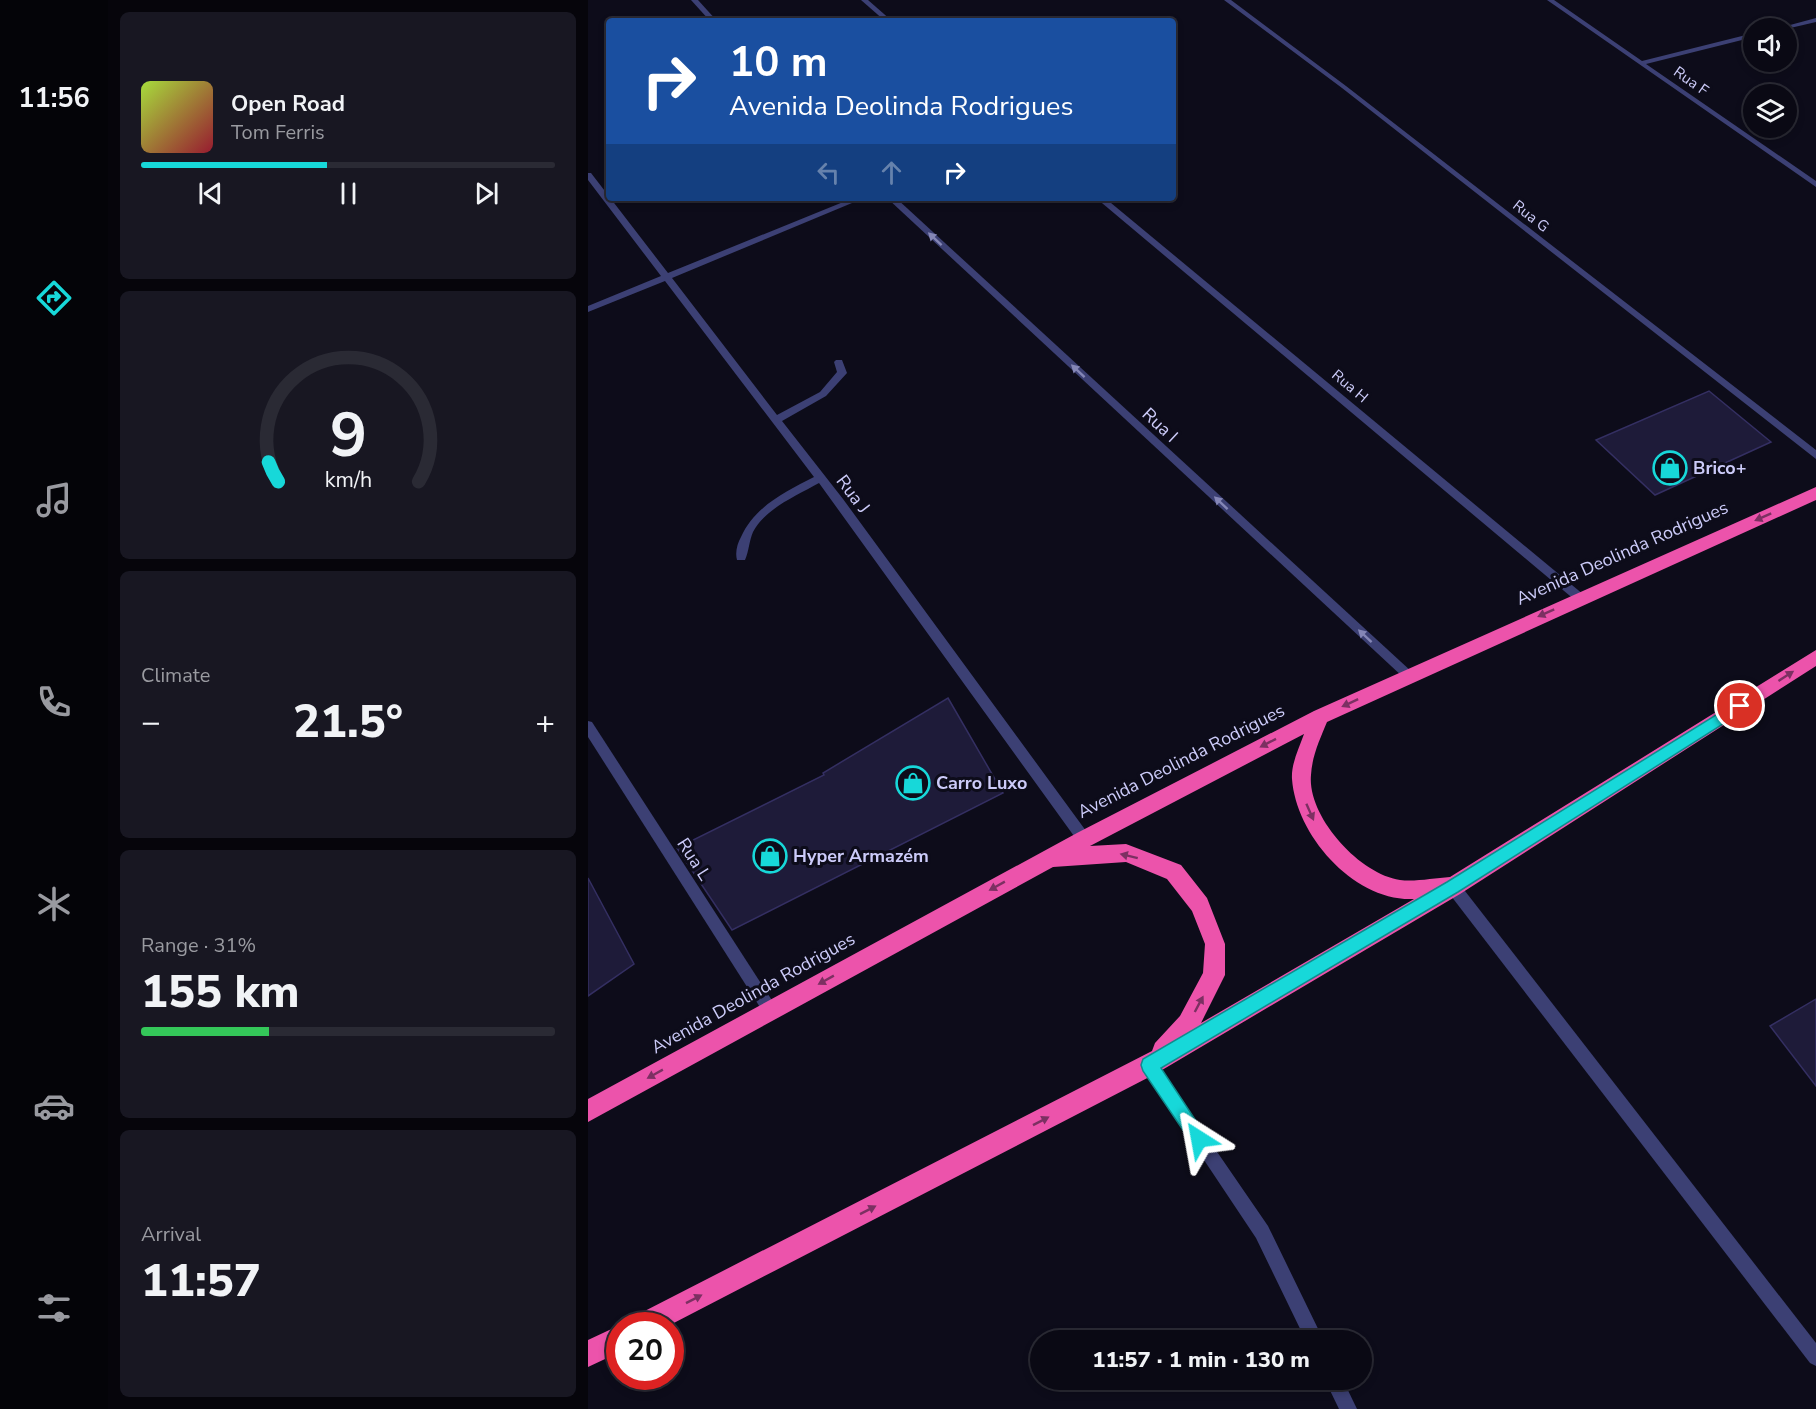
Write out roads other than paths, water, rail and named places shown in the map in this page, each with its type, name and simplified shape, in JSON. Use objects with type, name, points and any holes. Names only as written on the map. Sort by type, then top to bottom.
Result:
[{"type":"highway","name":"Avenida Deolinda Rodrigues","points":[[588,1111],[1084,839],[1320,717],[1408,675],[1816,493]]},
{"type":"highway","points":[[669,1312],[1149,1065],[1453,887],[1816,657]]},
{"type":"highway","points":[[1320,717],[1306,752],[1301,777],[1308,812],[1332,849],[1363,875],[1399,890],[1453,887]]},
{"type":"highway","points":[[1049,858],[1126,853],[1174,872],[1200,905],[1215,944],[1214,975],[1188,1024],[1149,1065]]},
{"type":"highway","points":[[588,1354],[606,1345]]},
{"type":"street","points":[[694,0],[711,18]]},
{"type":"street","points":[[864,0],[885,18]]},
{"type":"street","name":"Rua G","points":[[1227,0],[1344,87],[1816,455]]},
{"type":"street","name":"Rua F","points":[[1550,0],[1816,185]]},
{"type":"street","points":[[1797,24],[1816,20]]},
{"type":"street","points":[[1640,63],[1743,38]]},
{"type":"street","name":"Rua J","points":[[588,175],[606,198]]},
{"type":"street","name":"Rua J","points":[[608,201],[820,478],[1084,839]]},
{"type":"street","points":[[588,309],[853,201]]},
{"type":"street","name":"Rua I","points":[[894,201],[1408,675]]},
{"type":"street","name":"Rua H","points":[[1104,201],[1580,598]]},
{"type":"street","points":[[776,420],[824,394],[842,373],[839,362]]},
{"type":"street","points":[[741,557],[742,540],[759,514],[820,478]]},
{"type":"street","name":"Rua L","points":[[588,726],[770,1010]]},
{"type":"street","points":[[1453,887],[1816,1357]]},
{"type":"street","points":[[1149,1065],[1262,1232],[1310,1330]]},
{"type":"street","points":[[1339,1390],[1348,1409]]},
{"type":"place","name":"Brico+","points":[[1670,468]]},
{"type":"place","name":"Carro Luxo","points":[[913,783]]},
{"type":"place","name":"Hyper Armazém","points":[[770,856]]}]
